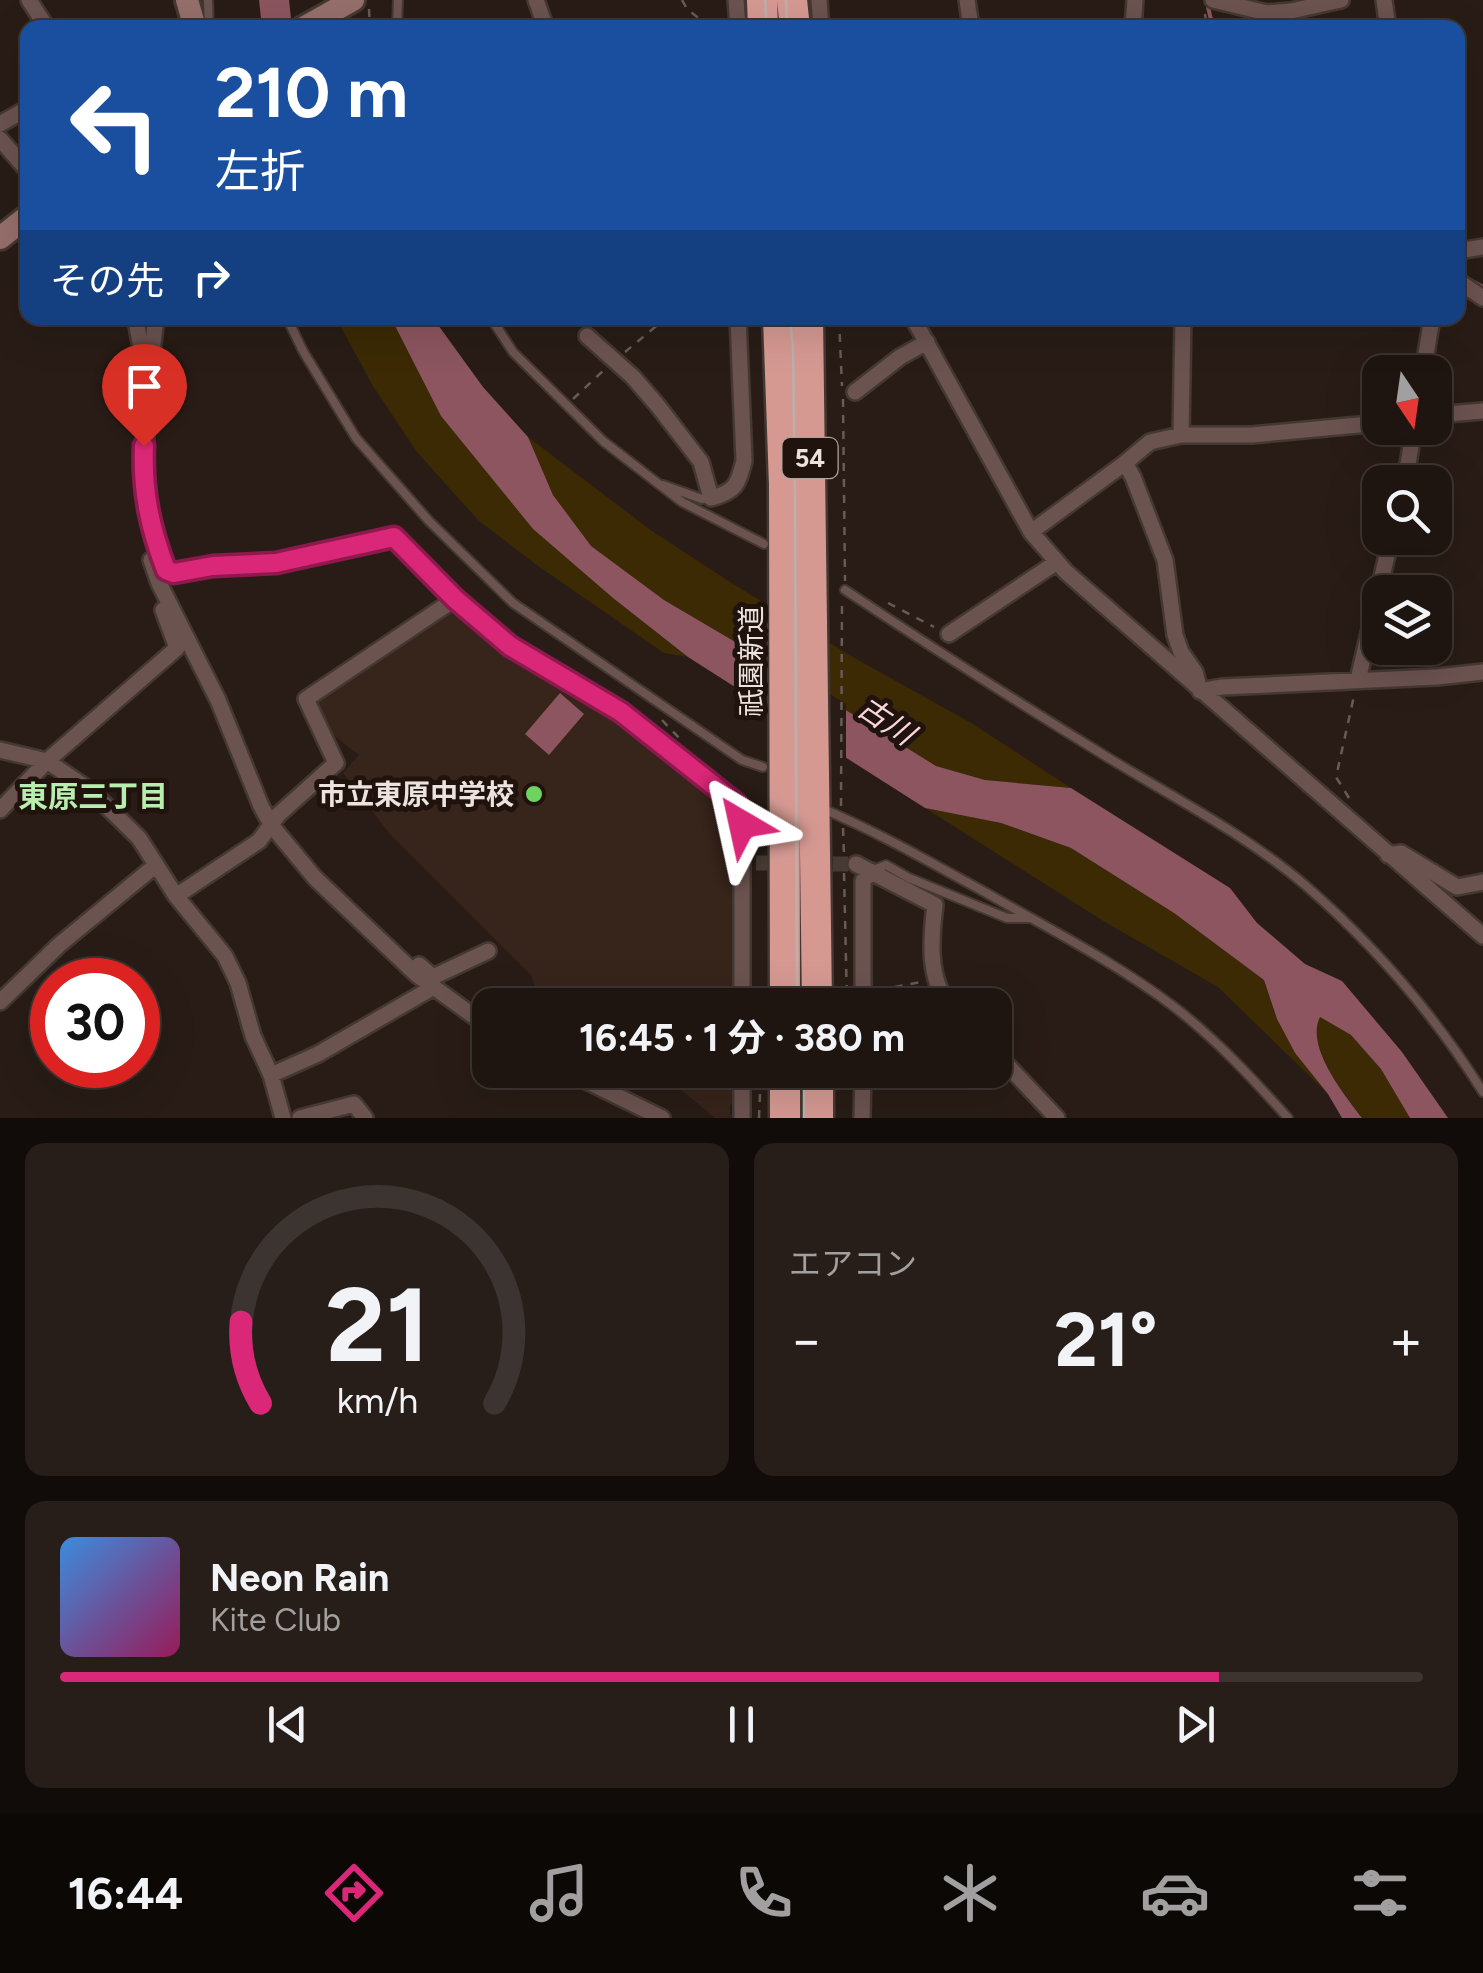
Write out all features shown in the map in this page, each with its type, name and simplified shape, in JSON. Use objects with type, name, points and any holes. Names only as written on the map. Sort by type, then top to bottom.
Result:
[{"type":"highway","name":"祇園新道","points":[[778,325],[784,485],[773,766],[783,988]]},
{"type":"highway","name":"54","points":[[808,325],[812,599],[828,800],[818,988]]},
{"type":"highway","points":[[785,1088],[785,1118]]},
{"type":"highway","points":[[818,1088],[818,1118]]},
{"type":"main road","points":[[318,20],[354,0]]},
{"type":"main road","points":[[0,238],[20,222]]},
{"type":"street","points":[[1208,4],[1267,13],[1340,0]]},
{"type":"street","points":[[0,139],[20,162]]},
{"type":"street","points":[[155,325],[147,384],[143,478],[148,550],[159,583],[218,700],[261,806],[272,826],[316,878],[408,967],[472,1016]]},
{"type":"street","points":[[587,336],[633,377],[701,462],[711,498],[726,495],[738,482],[744,461],[738,325]]},
{"type":"street","points":[[917,325],[1031,532],[1057,562],[1200,692],[1483,936]]},
{"type":"street","points":[[1181,435],[1183,325]]},
{"type":"street","points":[[1427,355],[1431,325]]},
{"type":"street","points":[[137,326],[147,384]]},
{"type":"street","points":[[855,392],[927,342]]},
{"type":"street","points":[[1452,414],[1483,411]]},
{"type":"street","points":[[1031,532],[1150,442],[1181,435],[1252,435],[1362,425]]},
{"type":"street","points":[[1125,463],[1164,560],[1175,634],[1181,652],[1195,672],[1200,692]]},
{"type":"street","points":[[146,504],[166,570],[174,573],[213,566],[276,563],[394,537],[455,599],[510,646],[621,712],[737,804],[749,863],[743,988]]},
{"type":"street","points":[[1358,680],[1387,555]]},
{"type":"street","points":[[948,634],[1057,562]]},
{"type":"street","points":[[0,810],[47,761],[177,648],[161,605],[159,583]]},
{"type":"street","points":[[176,896],[259,841],[278,815],[336,763],[306,700],[455,599]]},
{"type":"street","points":[[1200,692],[1222,686],[1483,672]]},
{"type":"street","points":[[0,750],[47,761],[91,791],[139,838],[176,896],[225,956],[238,983],[253,1036],[272,1076],[283,1118]]},
{"type":"street","points":[[1388,855],[1401,853],[1457,887],[1483,882]]},
{"type":"street","points":[[0,1002],[59,945],[156,865]]},
{"type":"street","points":[[854,865],[935,905],[934,980],[938,988]]},
{"type":"street","points":[[854,865],[864,882],[863,988]]},
{"type":"street","points":[[408,967],[414,962],[434,977],[488,951]]},
{"type":"street","points":[[272,1076],[432,988]]},
{"type":"street","points":[[1012,1070],[1057,1118]]},
{"type":"street","points":[[601,1088],[662,1118]]},
{"type":"street","points":[[742,1088],[742,1118]]},
{"type":"street","points":[[859,1116],[861,1088]]},
{"type":"street","points":[[300,1118],[354,1104],[365,1118]]},
{"type":"lane","points":[[290,325],[356,438],[428,522],[513,602],[742,760],[773,766]]},
{"type":"lane","points":[[496,325],[514,352],[603,441],[682,502],[764,544]]},
{"type":"lane","points":[[656,482],[702,499],[711,498]]},
{"type":"lane","points":[[844,590],[1233,832],[1303,884],[1362,938],[1410,993],[1483,1092]]},
{"type":"lane","points":[[828,800],[1100,958],[1173,1006],[1239,1064],[1288,1118]]},
{"type":"lane","points":[[854,865],[886,864],[909,878],[1008,918],[1030,918]]},
{"type":"path","points":[[682,0],[687,10],[700,20]]},
{"type":"path","points":[[839,325],[844,590]]},
{"type":"path","points":[[574,398],[584,386]]},
{"type":"path","points":[[888,604],[948,634]]},
{"type":"path","points":[[841,608],[828,800],[854,865],[847,988]]},
{"type":"path","points":[[1330,774],[1336,777],[1358,680]]},
{"type":"path","points":[[904,988],[934,980]]},
{"type":"path","points":[[759,1118],[760,1088]]},
{"type":"shaded area","points":[[259,0],[289,0],[291,20],[261,20]]},
{"type":"shaded area","points":[[340,325],[395,325],[441,416],[533,529],[688,657],[664,653],[478,520],[417,452],[373,386]]},
{"type":"shaded area","name":"古川","points":[[395,325],[438,325],[483,387],[528,437],[553,495],[591,546],[664,600],[936,766],[985,780],[1071,788],[1230,888],[1257,923],[1305,964],[1342,981],[1402,1052],[1448,1118],[1410,1118],[1381,1069],[1351,1035],[1320,1017],[1317,1029],[1322,1056],[1362,1118],[1342,1118],[1295,1053],[1277,1019],[1264,980],[1174,913],[1071,848],[1001,823],[925,808],[688,657],[533,529],[441,416]]},
{"type":"shaded area","points":[[528,437],[652,531],[730,582],[973,724],[1071,788],[985,780],[936,766],[664,600],[590,546],[553,495]]},
{"type":"shaded area","name":"市立東原中学校","points":[[453,606],[610,711],[613,718],[643,737],[733,815],[733,988],[535,986],[531,975],[389,833],[343,773],[359,755],[328,731],[314,703]]},
{"type":"shaded area","points":[[560,693],[584,714],[549,755],[525,734]]},
{"type":"shaded area","points":[[925,808],[1001,823],[1071,848],[1174,913],[1264,980],[1277,1019],[1295,1053],[1328,1094],[1218,987],[1105,922]]},
{"type":"shaded area","points":[[1320,1017],[1351,1035],[1381,1069],[1410,1118],[1362,1118],[1322,1056],[1317,1029]]},
{"type":"shaded area","points":[[679,1088],[734,1088],[730,1114],[734,1118],[715,1118]]},
{"type":"pier","points":[[750,645],[846,704],[846,764],[751,703]]},
{"type":"waterway","points":[[1208,7],[1211,20]]},
{"type":"waterway","points":[[1465,277],[1483,287]]},
{"type":"tunnel","points":[[756,863],[787,863]]},
{"type":"tunnel","points":[[810,864],[856,864]]},
{"type":"tram line","points":[[765,0],[766,20]]},
{"type":"tram line","points":[[786,0],[787,20]]},
{"type":"tram line","points":[[791,325],[797,988]]},
{"type":"tram line","points":[[804,1088],[804,1118]]},
{"type":"place","name":"市立東原中学校","points":[[534,794]]},
{"type":"district","name":"東原三丁目","points":[[93,797]]},
{"type":"route","points":[[144,446],[146,504],[166,570],[174,573],[213,566],[276,563],[394,537],[455,599],[510,646],[621,712],[737,804],[742,824]]}]
